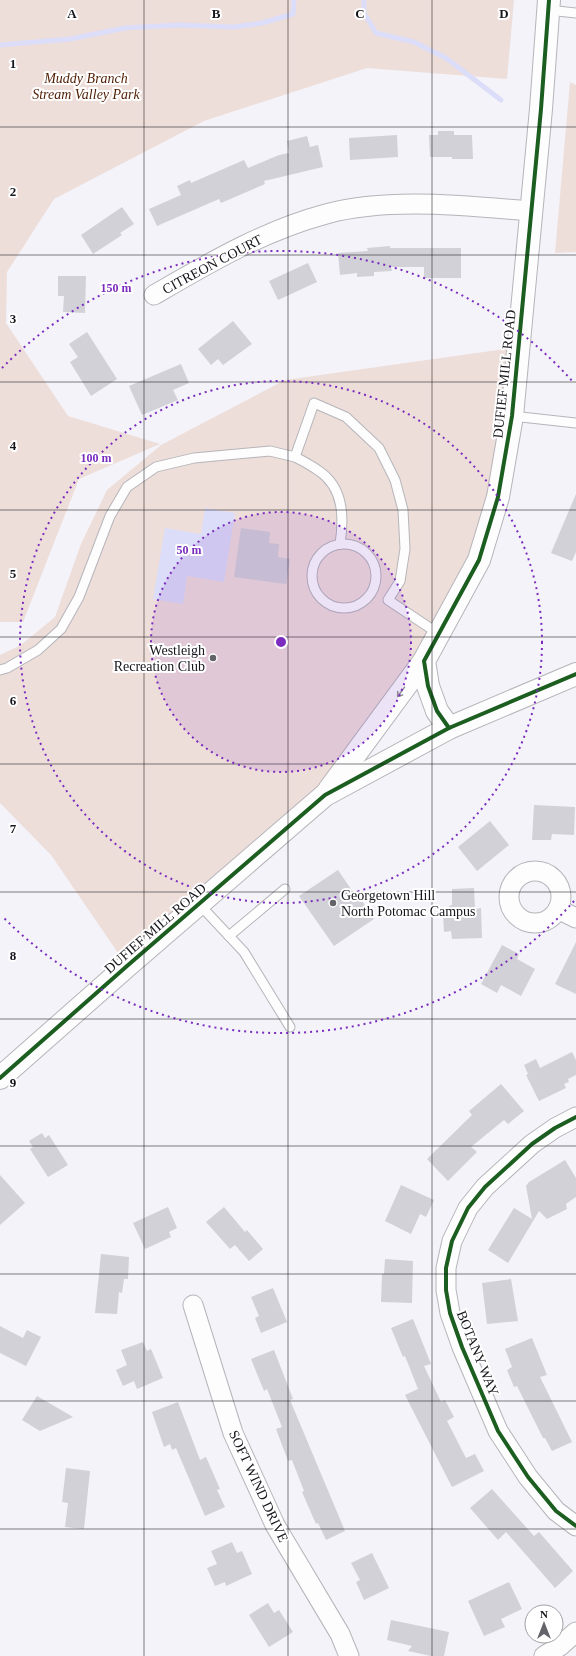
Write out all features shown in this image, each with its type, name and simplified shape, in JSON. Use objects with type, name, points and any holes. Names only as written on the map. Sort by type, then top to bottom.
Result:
[{"type":"main road","name":"DUFIEF MILL ROAD","points":[[0,1078],[325,796],[424,660],[479,560],[498,497],[512,416],[541,109],[549,5]]},
{"type":"main road","points":[[424,660],[428,686],[437,711],[449,728]]},
{"type":"main road","points":[[325,796],[449,728],[576,674]]},
{"type":"street","name":"CITREON COURT","points":[[154,295],[216,258],[259,237],[326,214],[371,206],[442,204],[531,211]]},
{"type":"street","points":[[558,909],[576,918]]},
{"type":"street","name":"BOTANY WAY","points":[[576,1118],[555,1128],[532,1144],[485,1187],[468,1208],[452,1241],[446,1268],[446,1290],[450,1313],[460,1341],[498,1432],[528,1477],[556,1511],[576,1526]]},
{"type":"street","name":"SOFT WIND DRIVE","points":[[193,1305],[236,1440],[275,1525],[340,1634],[350,1656]]},
{"type":"street","points":[[544,1656],[564,1651],[576,1632]]},
{"type":"lane","points":[[549,5],[576,13]]},
{"type":"lane","points":[[295,457],[314,403],[346,417],[379,448],[395,480],[403,510],[405,549],[400,581],[388,600]]},
{"type":"lane","points":[[512,416],[576,423]]},
{"type":"lane","points":[[0,670],[8,668],[38,650],[61,629],[78,597],[110,516],[127,487],[156,467],[194,458],[270,451],[295,457],[320,472],[336,489],[342,509],[343,524],[340,544]]},
{"type":"lane","points":[[340,544],[351,544],[361,548],[369,555],[375,564],[377,575],[376,586],[371,596],[363,603],[353,607],[343,608],[332,606],[323,601],[317,593],[312,578],[315,563],[321,554],[329,548],[340,544]]},
{"type":"lane","points":[[371,596],[388,600],[439,634]]},
{"type":"lane","points":[[229,936],[285,889]]},
{"type":"lane","points":[[199,904],[244,952],[290,1028]]},
{"type":"green space","name":"Muddy Branch Stream Valley Park","points":[[0,0],[514,0],[507,79],[367,68],[204,121],[54,199],[7,272],[6,323],[68,416],[160,444],[79,479],[23,622],[0,622]]},
{"type":"green space","points":[[570,82],[576,85],[576,252],[555,253]]},
{"type":"green space","name":"Westleigh Recreation Club","points":[[519,347],[479,560],[325,795],[127,966],[51,855],[0,803],[0,655],[21,645],[55,617],[81,544],[107,490],[161,445],[285,380]]},
{"type":"water","points":[[205,508],[235,513],[224,582],[187,576],[183,604],[153,599],[165,528],[201,534]]},
{"type":"building","points":[[438,131],[454,131],[454,135],[472,135],[473,159],[430,157],[429,135],[438,135]]},
{"type":"building","points":[[397,135],[398,157],[350,160],[349,138]]},
{"type":"building","points":[[307,136],[310,147],[318,145],[323,167],[264,181],[265,184],[221,203],[219,199],[157,226],[149,209],[181,195],[177,186],[190,180],[191,183],[244,160],[248,168],[279,155],[289,153],[287,141]]},
{"type":"building","points":[[122,207],[134,224],[120,233],[122,235],[93,254],[81,235]]},
{"type":"building","points":[[390,246],[390,248],[461,248],[461,278],[424,278],[424,267],[391,267],[392,271],[374,272],[374,276],[357,277],[357,273],[340,275],[338,253],[368,251],[367,248]]},
{"type":"building","points":[[308,263],[317,282],[278,300],[269,281]]},
{"type":"building","points":[[58,276],[86,276],[85,313],[63,312],[64,296],[58,296]]},
{"type":"building","points":[[233,321],[252,344],[223,365],[218,359],[211,365],[198,349]]},
{"type":"building","points":[[87,332],[117,379],[91,396],[70,362],[78,357],[69,344]]},
{"type":"building","points":[[181,364],[189,383],[173,390],[178,400],[142,415],[129,386]]},
{"type":"building","points":[[576,494],[576,552],[572,561],[551,553]]},
{"type":"building","points":[[241,528],[270,532],[269,543],[279,544],[278,557],[290,559],[286,584],[234,577]]},
{"type":"building","points":[[534,805],[575,807],[574,835],[552,834],[551,840],[532,840]]},
{"type":"building","points":[[490,821],[509,845],[477,871],[458,847]]},
{"type":"building","name":"Georgetown Hill North Potomac Campus","points":[[338,870],[355,895],[357,893],[374,919],[334,946],[299,896]]},
{"type":"building","points":[[474,888],[475,909],[481,908],[482,938],[452,939],[451,931],[444,932],[443,915],[449,915],[449,906],[452,905],[452,889]]},
{"type":"building","points":[[576,942],[576,994],[555,984]]},
{"type":"building","points":[[502,945],[519,954],[517,959],[535,969],[521,996],[501,985],[497,993],[481,984]]},
{"type":"building","points":[[572,1052],[576,1060],[576,1075],[568,1079],[569,1082],[564,1084],[566,1088],[539,1101],[526,1075],[528,1074],[524,1065],[536,1059],[540,1068]]},
{"type":"building","points":[[501,1084],[524,1111],[508,1124],[504,1120],[471,1147],[477,1152],[448,1181],[427,1159],[472,1115],[469,1111]]},
{"type":"building","points":[[42,1133],[45,1138],[49,1135],[68,1165],[48,1177],[30,1149],[33,1147],[29,1141]]},
{"type":"building","points":[[565,1160],[576,1178],[576,1197],[566,1204],[567,1209],[547,1219],[539,1211],[508,1263],[488,1250],[514,1208],[532,1219],[526,1186],[529,1182]]},
{"type":"building","points":[[0,1175],[25,1203],[0,1225]]},
{"type":"building","points":[[401,1185],[434,1200],[426,1217],[420,1214],[411,1234],[385,1221]]},
{"type":"building","points":[[168,1207],[177,1228],[169,1232],[171,1237],[145,1249],[133,1223]]},
{"type":"building","points":[[224,1207],[245,1232],[247,1230],[263,1249],[249,1261],[235,1245],[230,1249],[206,1222]]},
{"type":"building","points":[[101,1254],[129,1257],[128,1279],[124,1279],[122,1293],[119,1292],[117,1314],[95,1313]]},
{"type":"building","points":[[385,1259],[413,1261],[412,1303],[381,1302],[382,1274],[384,1274]]},
{"type":"building","points":[[511,1279],[518,1321],[487,1324],[482,1283]]},
{"type":"building","points":[[273,1288],[287,1322],[261,1333],[255,1318],[259,1316],[251,1297]]},
{"type":"building","points":[[413,1319],[431,1364],[424,1366],[441,1402],[445,1400],[454,1417],[447,1421],[466,1458],[475,1454],[484,1471],[452,1487],[405,1395],[418,1389],[405,1356],[403,1357],[391,1328]]},
{"type":"building","points":[[0,1326],[23,1338],[27,1330],[41,1337],[26,1366],[0,1353]]},
{"type":"building","points":[[532,1338],[547,1375],[540,1377],[572,1442],[552,1451],[545,1438],[543,1438],[517,1386],[514,1387],[507,1370],[512,1367],[505,1349]]},
{"type":"building","points":[[143,1342],[147,1351],[151,1349],[163,1378],[137,1389],[134,1381],[123,1386],[116,1370],[127,1365],[121,1350]]},
{"type":"building","points":[[274,1350],[293,1399],[290,1400],[345,1531],[326,1540],[318,1523],[316,1524],[302,1492],[304,1491],[292,1460],[288,1461],[276,1429],[282,1427],[267,1389],[264,1391],[251,1359]]},
{"type":"building","points":[[37,1396],[73,1417],[40,1431],[22,1420]]},
{"type":"building","points":[[178,1402],[200,1460],[206,1457],[220,1489],[217,1490],[225,1507],[205,1516],[176,1448],[172,1450],[170,1444],[164,1447],[152,1412]]},
{"type":"building","points":[[66,1468],[90,1471],[84,1529],[65,1527],[68,1503],[62,1502]]},
{"type":"building","points":[[492,1489],[534,1536],[539,1532],[573,1571],[555,1588],[506,1532],[498,1540],[470,1508]]},
{"type":"building","points":[[232,1542],[237,1553],[242,1551],[252,1574],[226,1586],[225,1582],[215,1586],[207,1568],[217,1564],[211,1551]]},
{"type":"building","points":[[372,1553],[389,1588],[364,1600],[356,1582],[360,1580],[351,1563]]},
{"type":"building","points":[[509,1582],[522,1609],[501,1619],[505,1627],[484,1636],[468,1601]]},
{"type":"building","points":[[268,1603],[274,1613],[279,1610],[293,1632],[269,1647],[249,1615]]},
{"type":"building","points":[[391,1620],[449,1632],[444,1656],[431,1656],[408,1651],[412,1646],[387,1640]]},
{"type":"waterway","points":[[0,45],[70,39],[125,28],[178,25],[234,27],[262,23],[293,14],[294,0]]},
{"type":"waterway","points":[[364,0],[364,13],[376,33],[414,42],[446,58],[501,100]]},
{"type":"cycle path","points":[[449,728],[437,711],[428,686],[424,661],[479,560],[498,497],[512,416],[541,109],[549,0]]},
{"type":"cycle path","points":[[0,1078],[325,795],[449,728],[576,674]]},
{"type":"cycle path","points":[[576,1117],[555,1128],[532,1144],[485,1187],[468,1208],[452,1241],[446,1268],[446,1290],[450,1313],[462,1347],[498,1431],[528,1477],[556,1511],[576,1526]]},
{"type":"place","name":"Westleigh Recreation Club","points":[[213,658]]},
{"type":"place","name":"Georgetown Hill North Potomac Campus","points":[[333,903]]}]
